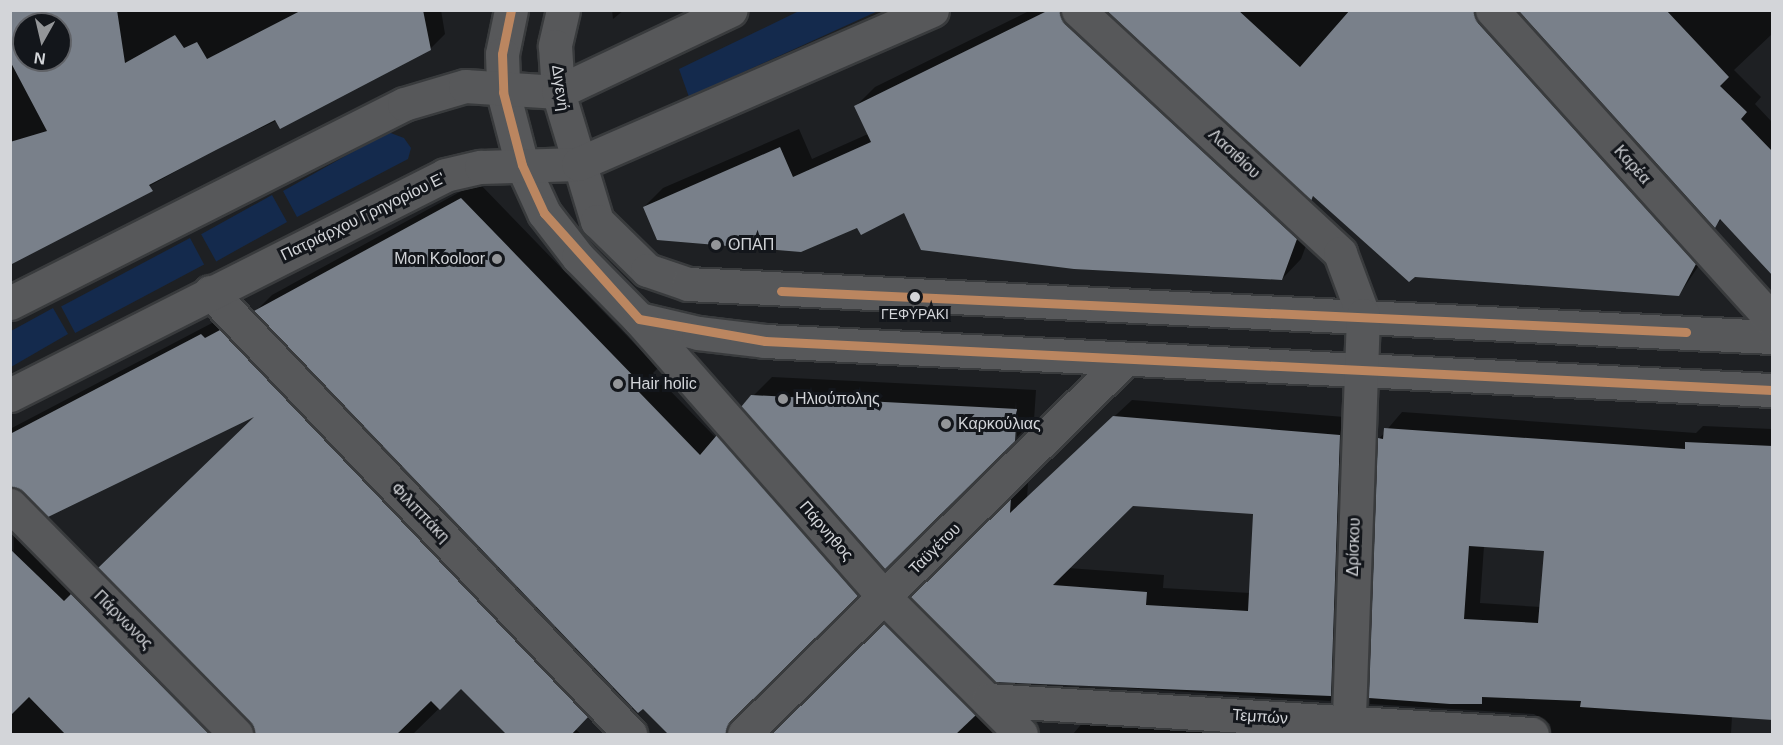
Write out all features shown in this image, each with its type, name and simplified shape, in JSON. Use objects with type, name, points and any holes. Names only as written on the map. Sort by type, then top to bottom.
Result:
[{"type":"street","points":[[511,10],[502,54],[503,92],[522,165]]},
{"type":"street","name":"Διγενή","points":[[563,10],[555,46],[558,92],[597,221],[647,270],[688,284],[1363,315],[1773,337]]},
{"type":"street","points":[[10,303],[404,104],[465,86],[503,92],[558,92],[731,10]]},
{"type":"street","name":"Πατριάρχου Γρηγορίου Ε'","points":[[10,395],[445,175],[522,165],[578,164],[932,10]]},
{"type":"street","name":"Λασιθίου","points":[[1078,10],[1341,253],[1363,315]]},
{"type":"street","name":"Καρέα","points":[[1492,10],[1773,320]]},
{"type":"street","name":"Πάρνηθος","points":[[522,165],[544,213],[885,598],[1021,735]]},
{"type":"street","name":"Φιλιππάκη","points":[[210,292],[630,735]]},
{"type":"street","name":"Δρίσκου","points":[[1349,723],[1359,370],[1363,315]]},
{"type":"street","points":[[639,319],[698,333],[765,340],[1124,360],[1773,390]]},
{"type":"street","name":"Ταϋγέτου","points":[[744,735],[1124,360]]},
{"type":"street","name":"Πάρνωνος","points":[[10,505],[236,735]]},
{"type":"street","name":"Τεμπών","points":[[988,700],[1532,735]]},
{"type":"shaded area","points":[[799,11],[878,11],[689,97],[679,69]]},
{"type":"shaded area","points":[[388,132],[404,138],[411,148],[408,159],[297,217],[283,191]]},
{"type":"shaded area","points":[[272,195],[287,222],[216,261],[201,234]]},
{"type":"shaded area","points":[[190,238],[204,264],[75,333],[61,307]]},
{"type":"shaded area","points":[[53,308],[68,334],[11,367],[11,331]]},
{"type":"building","points":[[10,10],[117,10],[125,63],[175,35],[184,48],[197,42],[207,59],[302,10],[423,10],[431,50],[280,129],[275,120],[216,150],[149,185],[153,191],[10,265],[10,142],[47,131],[16,72],[72,72],[72,12],[12,12],[12,65],[10,61]]},
{"type":"building","points":[[1049,10],[1060,10],[1065,24],[1297,239],[1282,280],[1074,269],[921,250],[904,213],[861,235],[857,228],[801,252],[657,240],[643,207],[780,147],[793,177],[871,142],[854,106]]},
{"type":"building","points":[[1106,10],[1238,10],[1300,67],[1350,10],[1474,10],[1478,23],[1696,264],[1679,296],[1415,277],[1409,282],[1313,196],[1311,201]]},
{"type":"building","points":[[1518,10],[1666,10],[1729,77],[1720,86],[1747,112],[1741,119],[1773,152],[1773,276],[1720,219],[1715,228]]},
{"type":"building","points":[[461,198],[643,386],[638,391],[700,455],[717,435],[858,596],[731,721],[726,735],[669,735],[643,709],[638,713],[254,311]]},
{"type":"building","points":[[220,330],[588,717],[571,735],[507,735],[461,689],[440,710],[431,701],[396,735],[254,735],[249,721],[98,568],[254,417],[48,517],[10,487],[10,434],[201,334],[205,338]]},
{"type":"building","points":[[751,395],[1017,409],[1015,441],[885,569],[741,407]]},
{"type":"building","points":[[1113,416],[1340,435],[1331,696],[995,682],[910,597],[1011,497],[1010,513]],"holes":[[[1133,506],[1253,514],[1248,611],[1146,605],[1147,592],[1053,585]]]},
{"type":"building","points":[[1384,428],[1685,449],[1685,442],[1773,446],[1773,720],[1580,707],[1581,701],[1482,697],[1482,704],[1450,704],[1369,698],[1378,438],[1383,439]],"holes":[[[1469,546],[1544,551],[1538,623],[1464,619]]]},
{"type":"building","points":[[10,549],[64,601],[71,594],[210,735],[66,735],[29,697],[10,716]]},
{"type":"building","points":[[884,623],[976,715],[955,735],[770,735]]},
{"type":"transit line","points":[[511,10],[502,54],[503,92],[522,165],[544,213],[639,319],[765,341],[1772,390]]},
{"type":"transit line","points":[[781,291],[1686,332]]},
{"type":"place","name":"ΟΠΑΠ","points":[[716,245]]},
{"type":"place","name":"Mon Kooloor","points":[[497,259]]},
{"type":"place","name":"ΓΕΦΥΡΑΚΙ","points":[[915,297]]},
{"type":"place","name":"Hair holic","points":[[618,384]]},
{"type":"place","name":"Ηλιούπολης","points":[[783,399]]},
{"type":"place","name":"Καρκούλιας","points":[[946,424]]}]
